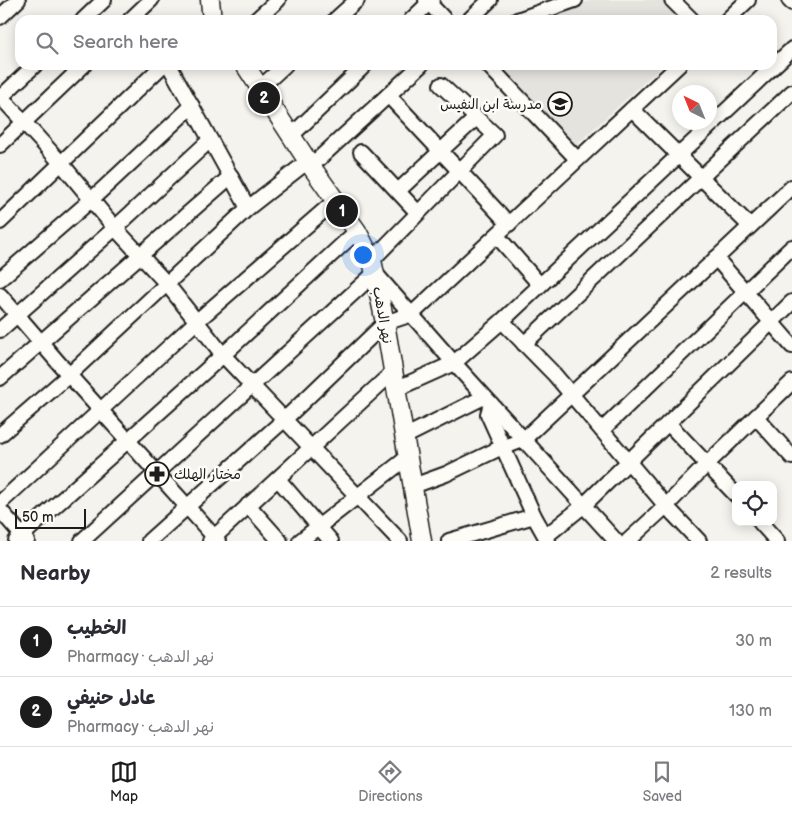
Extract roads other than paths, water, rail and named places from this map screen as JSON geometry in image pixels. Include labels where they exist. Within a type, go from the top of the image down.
[{"type":"main road","points":[[210,0],[211,15]]},
{"type":"main road","name":"نهر الدهب","points":[[248,70],[291,136],[357,231],[373,266],[385,323],[422,541]]},
{"type":"street","points":[[0,17],[18,0]]},
{"type":"street","points":[[88,15],[104,0]]},
{"type":"street","points":[[135,15],[151,0]]},
{"type":"street","points":[[262,15],[278,0]]},
{"type":"street","points":[[340,15],[357,0]]},
{"type":"street","points":[[474,15],[490,0]]},
{"type":"street","points":[[532,15],[575,0]]},
{"type":"street","points":[[672,0],[687,15]]},
{"type":"street","points":[[732,15],[748,0]]},
{"type":"street","points":[[789,0],[792,3]]},
{"type":"street","points":[[416,15],[429,1],[441,15]]},
{"type":"street","points":[[777,63],[792,49]]},
{"type":"street","points":[[30,70],[0,97],[61,163],[114,228],[167,284],[223,355],[400,541]]},
{"type":"street","points":[[0,145],[79,70]]},
{"type":"street","points":[[0,222],[158,70]]},
{"type":"street","points":[[172,70],[248,208]]},
{"type":"street","points":[[260,88],[280,70]]},
{"type":"street","points":[[291,136],[360,70]]},
{"type":"street","points":[[0,435],[69,375],[248,208],[310,164],[416,70]]},
{"type":"street","points":[[493,70],[577,160]]},
{"type":"street","points":[[149,541],[285,419],[385,323],[412,314],[674,70]]},
{"type":"street","points":[[0,295],[215,540],[248,505],[312,448],[394,381],[454,363],[502,321],[770,70]]},
{"type":"street","points":[[82,541],[252,385],[373,266],[418,212],[495,135],[441,85]]},
{"type":"street","points":[[524,344],[792,92]]},
{"type":"street","points":[[388,95],[509,224]]},
{"type":"street","points":[[0,279],[91,200],[192,106]]},
{"type":"street","points":[[632,109],[750,226]]},
{"type":"street","points":[[398,191],[476,118]]},
{"type":"street","points":[[0,330],[210,140]]},
{"type":"street","points":[[361,152],[418,212]]},
{"type":"street","points":[[0,378],[40,341],[231,176]]},
{"type":"street","points":[[413,486],[446,474],[489,452],[523,440],[792,187]]},
{"type":"street","points":[[0,503],[196,322],[336,200]]},
{"type":"street","points":[[0,510],[22,539],[127,440],[223,355],[357,231]]},
{"type":"street","points":[[496,236],[540,285]]},
{"type":"street","points":[[602,430],[792,246]]},
{"type":"street","points":[[716,258],[792,346]]},
{"type":"street","points":[[373,266],[454,363],[616,541]]},
{"type":"street","points":[[487,400],[488,414],[534,516],[547,538],[583,506],[792,302]]},
{"type":"street","points":[[502,321],[571,394],[666,506],[699,541]]},
{"type":"street","points":[[628,541],[792,382]]},
{"type":"street","points":[[404,437],[487,400]]},
{"type":"street","points":[[756,418],[792,457]]},
{"type":"street","points":[[668,423],[732,491]]},
{"type":"street","points":[[300,541],[356,496],[408,458]]},
{"type":"street","points":[[278,479],[331,541]]},
{"type":"street","points":[[248,505],[280,541]]},
{"type":"street","points":[[449,541],[534,516]]},
{"type":"street","points":[[764,526],[777,541]]},
{"type":"place","name":"عادل حنيفي","points":[[264,98]]},
{"type":"place","name":"مدرسة ابن النفيس","points":[[560,104]]},
{"type":"place","name":"الخطيب","points":[[342,211]]},
{"type":"place","name":"مختار الهلك","points":[[157,474]]}]
